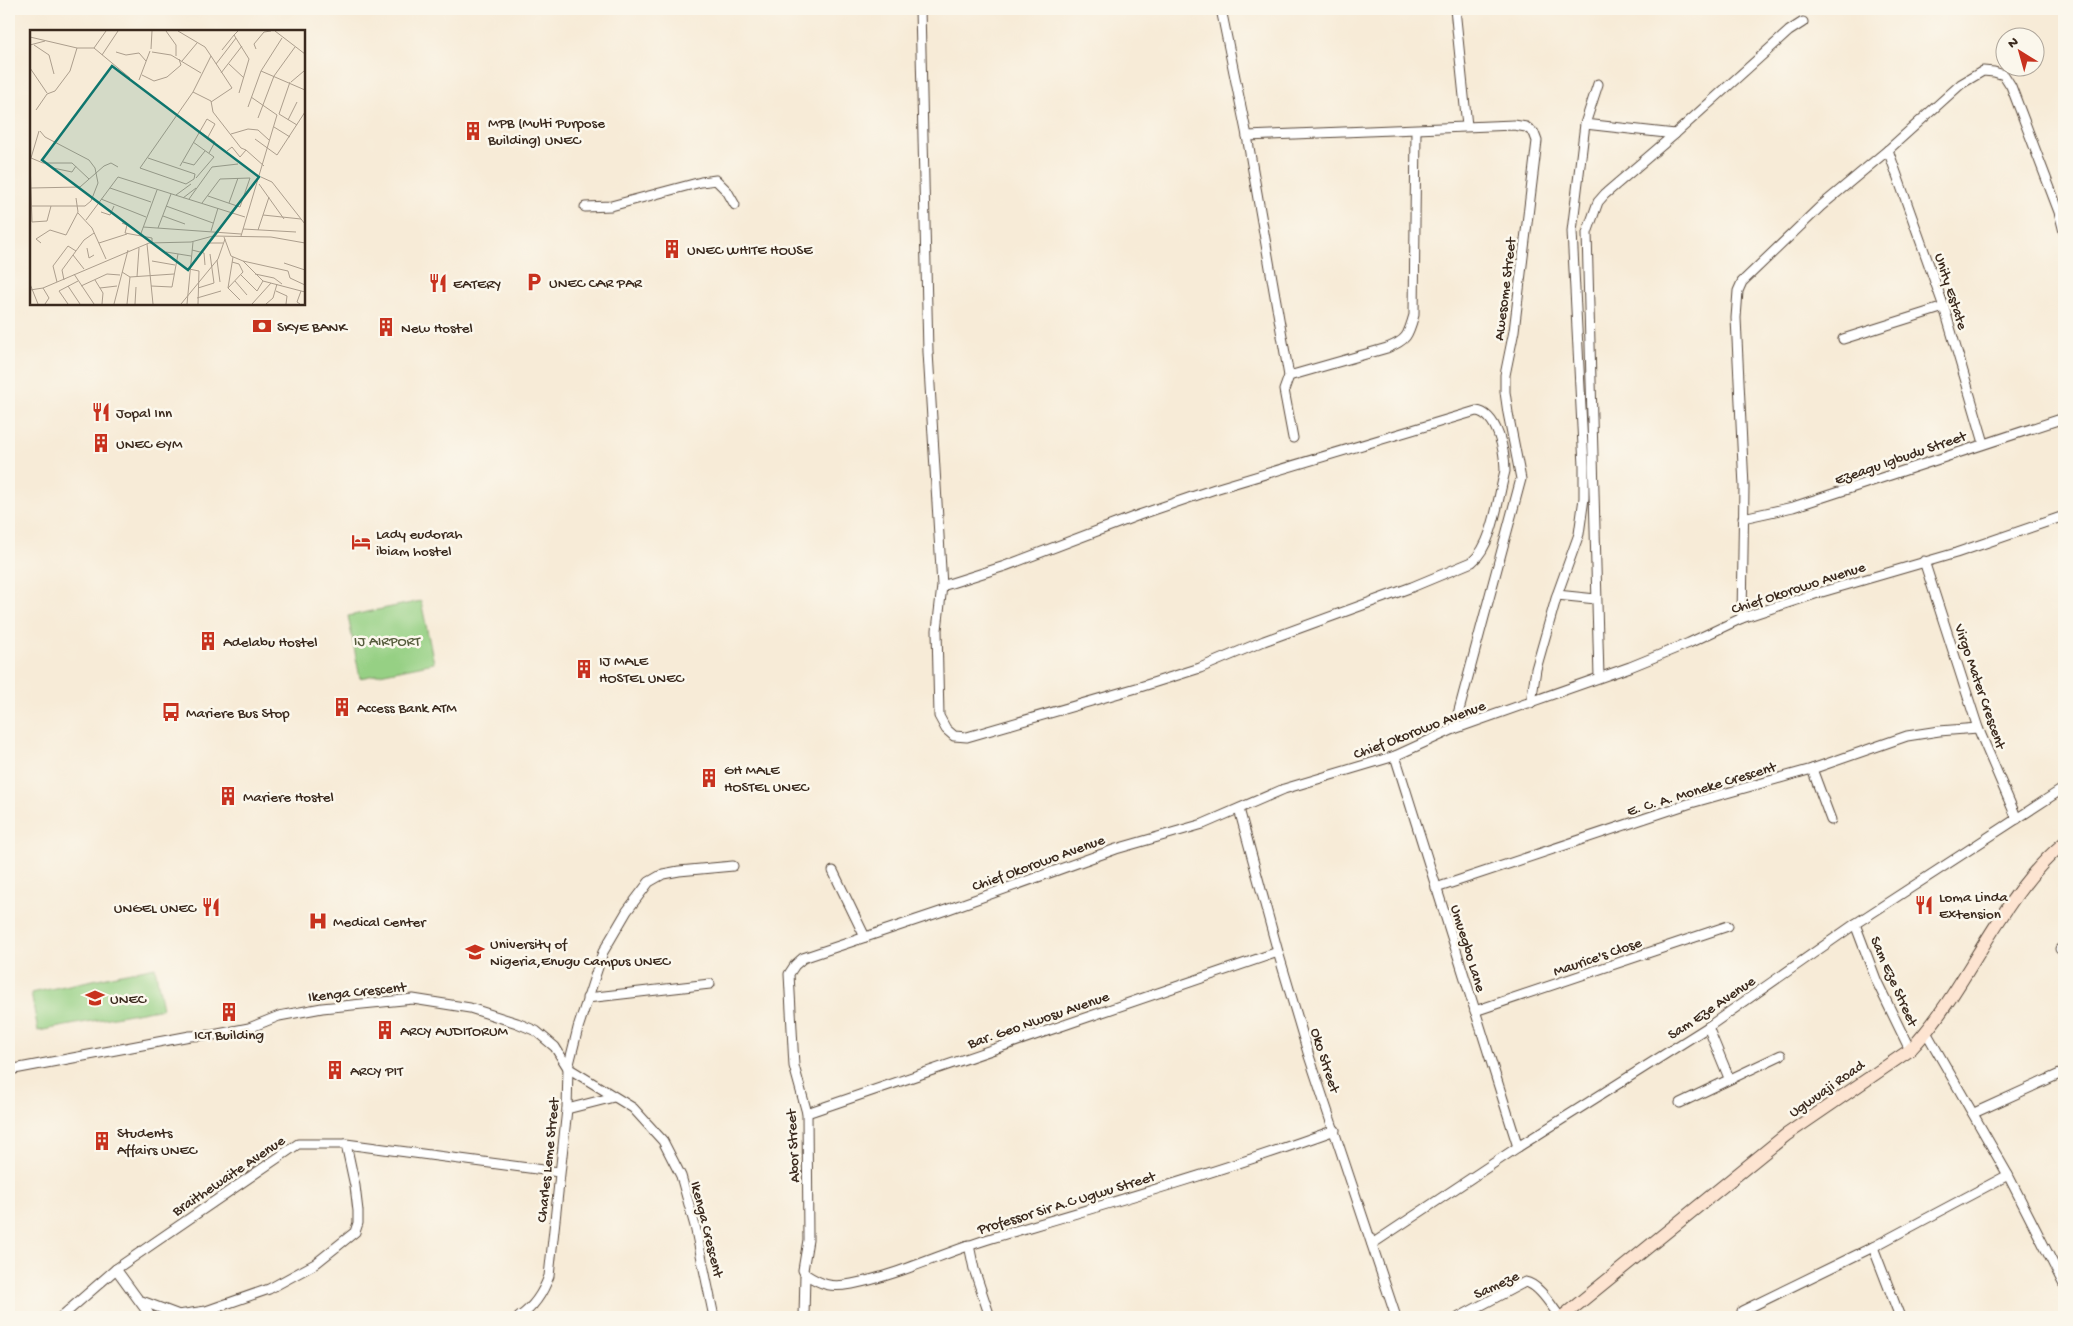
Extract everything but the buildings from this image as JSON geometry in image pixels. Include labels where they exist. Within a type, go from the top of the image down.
[{"type":"main road","name":"Ugwuaji Road","points":[[1561,1317],[1786,1135],[1910,1050],[1926,1032],[1986,940],[2040,865],[2064,843]]},
{"type":"street","points":[[920,9],[928,352],[942,586],[937,630],[939,716],[946,729],[954,736],[967,737],[1140,688],[1200,668],[1264,641],[1412,587],[1472,562],[1479,556],[1486,545],[1505,471],[1505,460],[1493,424],[1485,414],[1476,411],[1215,489],[1138,515],[1005,566],[942,586]]},
{"type":"street","points":[[1221,9],[1247,136],[1289,376],[1284,390],[1293,438]]},
{"type":"street","points":[[1455,9],[1466,126]]},
{"type":"street","points":[[1599,677],[1586,233],[1598,202],[1605,194],[1675,134],[1789,31],[1803,22]]},
{"type":"street","points":[[1742,618],[1742,400],[1736,318],[1738,291],[1742,282],[1821,206],[1888,150],[1961,84],[1983,71],[1994,72],[2004,76],[2011,86],[2062,210],[2064,232]]},
{"type":"street","points":[[1531,702],[1536,668],[1557,595],[1579,534],[1584,498],[1572,231],[1585,124],[1598,84]]},
{"type":"street","points":[[1585,124],[1675,134]]},
{"type":"street","name":"Awesome Street","points":[[1247,136],[1514,125],[1526,128],[1534,133],[1536,141],[1514,332],[1505,376],[1508,412],[1521,480],[1454,730]]},
{"type":"street","points":[[1289,376],[1387,348],[1401,342],[1409,334],[1414,316],[1416,130]]},
{"type":"street","name":"Unity Estate","points":[[1888,150],[1944,307],[1984,443]]},
{"type":"street","points":[[585,207],[611,206],[701,182],[716,180],[727,191],[735,205]]},
{"type":"street","points":[[1843,340],[1944,307]]},
{"type":"street","name":"Ezeagu Igbudu Street","points":[[1743,518],[1793,507],[2064,418]]},
{"type":"street","name":"Chief Okorowo Avenue","points":[[789,974],[803,958],[1116,848],[1203,824],[1284,789],[1395,756],[1454,730],[1630,667],[1742,618],[1924,561],[1956,553],[2064,516]]},
{"type":"street","name":"Virgo Mater Crescent","points":[[1924,561],[1978,728],[2017,819]]},
{"type":"street","points":[[1557,595],[1596,599]]},
{"type":"street","name":"E. C. A. Moneke Crescent","points":[[1436,888],[1691,803],[1812,769],[1907,736],[1978,728]]},
{"type":"street","name":"Umuegbo Lane","points":[[1395,756],[1518,1147]]},
{"type":"street","points":[[1812,769],[1831,820]]},
{"type":"street","name":"Sam Eze Avenue","points":[[1372,1244],[1518,1147],[1708,1027],[1855,924],[2064,788]]},
{"type":"street","name":"Oko Street","points":[[1239,809],[1278,952],[1396,1317]]},
{"type":"street","name":"Charles Leme Street","points":[[519,1317],[533,1306],[544,1290],[549,1276],[567,1109],[568,1068],[587,998],[603,952],[627,911],[648,882],[662,874],[733,866]]},
{"type":"street","points":[[834,871],[865,937]]},
{"type":"street","name":"Sam Eze Street","points":[[1855,924],[1877,982],[1910,1050]]},
{"type":"street","name":"Maurice's Close","points":[[1475,1011],[1728,926]]},
{"type":"street","name":"Bar. Geo Nwosu Avenue","points":[[807,1113],[1278,952]]},
{"type":"street","name":"Abor Street","points":[[789,974],[794,1066],[807,1113],[808,1240],[803,1270],[805,1274],[804,1317]]},
{"type":"street","points":[[587,998],[710,984]]},
{"type":"street","name":"Ikenga Crescent","points":[[9,1070],[190,1036],[249,1028],[279,1016],[362,1002],[424,999],[470,1008],[517,1023],[536,1031],[555,1047],[568,1068],[633,1108],[646,1120],[663,1141],[678,1170],[694,1223],[714,1317]]},
{"type":"street","points":[[1708,1027],[1729,1078]]},
{"type":"street","points":[[1926,1032],[2008,1175],[2064,1285]]},
{"type":"street","points":[[1680,1103],[1729,1078],[1781,1055]]},
{"type":"street","points":[[1974,1114],[2064,1072]]},
{"type":"street","points":[[567,1109],[614,1097]]},
{"type":"street","name":"Professor Sir A.C Ugwu Street","points":[[805,1274],[822,1285],[850,1284],[887,1275],[969,1245],[1257,1158],[1334,1130]]},
{"type":"street","name":"Braithewaite Avenue","points":[[61,1317],[116,1269],[298,1144],[346,1144],[559,1172]]},
{"type":"street","points":[[164,1317],[206,1311],[269,1289],[316,1264],[354,1232],[358,1223],[358,1211],[346,1144]]},
{"type":"street","points":[[1742,1311],[1873,1247],[2008,1175]]},
{"type":"street","points":[[969,1245],[974,1269],[990,1317]]},
{"type":"street","points":[[1873,1247],[1900,1317]]},
{"type":"street","points":[[116,1269],[151,1317]]},
{"type":"street","name":"Sameze","points":[[1459,1317],[1526,1282],[1531,1283],[1561,1317]]},
{"type":"street","points":[[139,1300],[179,1315]]},
{"type":"green space","name":"IJ AIRPORT","points":[[421,601],[434,663],[360,678],[348,616]]},
{"type":"green space","points":[[155,967],[163,1008],[38,1031],[31,993]]},
{"type":"place","name":"MPB (Multi Purpose Building) UNEC","points":[[473,131]]},
{"type":"place","name":"UNEC WHITE HOUSE","points":[[672,249]]},
{"type":"place","name":"UNEC CAR PAR","points":[[534,282]]},
{"type":"place","name":"EATERY","points":[[438,283]]},
{"type":"place","name":"SKYE BANK","points":[[262,326]]},
{"type":"place","name":"New Hostel","points":[[386,327]]},
{"type":"place","name":"Jopal Inn","points":[[101,412]]},
{"type":"place","name":"UNEC GYM","points":[[101,443]]},
{"type":"place","name":"Lady eudorah ibiam hostel","points":[[361,542]]},
{"type":"place","name":"Adelabu Hostel","points":[[208,641]]},
{"type":"place","name":"IJ MALE HOSTEL UNEC","points":[[584,669]]},
{"type":"place","name":"Access Bank ATM","points":[[342,707]]},
{"type":"place","name":"Mariere Bus Stop","points":[[171,712]]},
{"type":"place","name":"GH MALE HOSTEL UNEC","points":[[709,778]]},
{"type":"place","name":"Mariere Hostel","points":[[228,796]]},
{"type":"place","name":"Loma Linda Extension","points":[[1924,905]]},
{"type":"place","name":"UNGEL UNEC","points":[[211,907]]},
{"type":"place","name":"Medical Center","points":[[318,921]]},
{"type":"place","name":"University of Nigeria,Enugu Campus UNEC","points":[[475,952]]},
{"type":"place","name":"UNEC","points":[[95,998]]},
{"type":"place","name":"ICT Building","points":[[229,1012]]},
{"type":"place","name":"ARCY AUDITORUM","points":[[385,1030]]},
{"type":"place","name":"ARCY PIT","points":[[335,1070]]},
{"type":"place","name":"Students Affairs UNEC","points":[[102,1141]]}]
